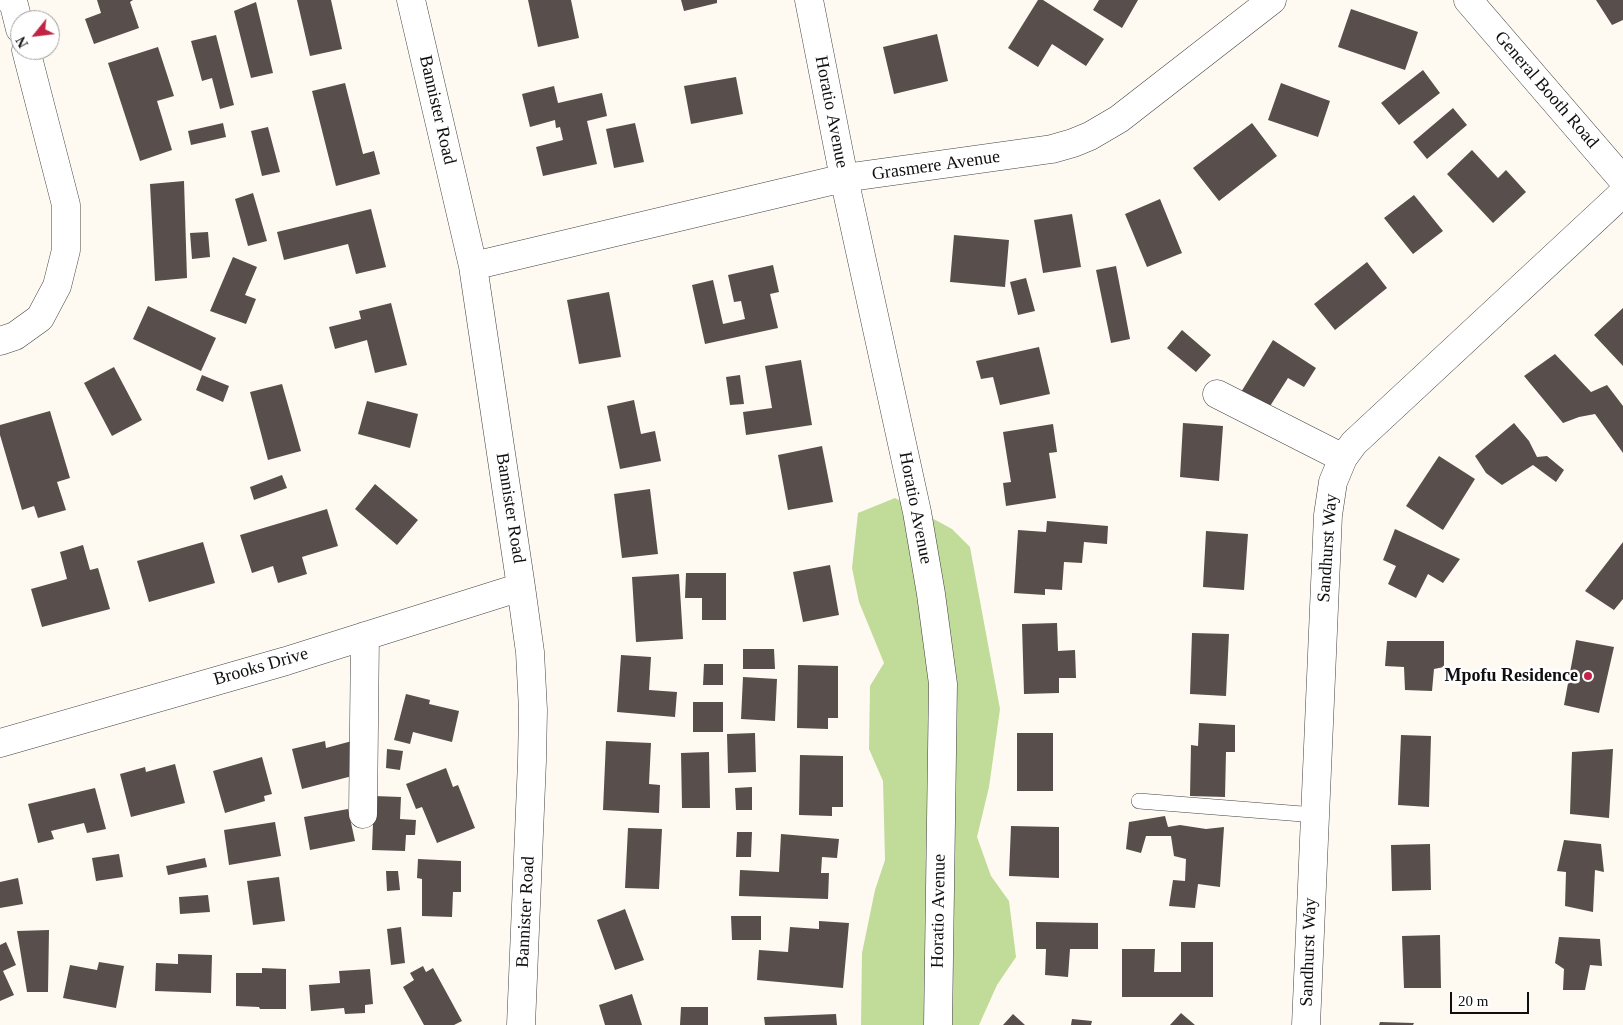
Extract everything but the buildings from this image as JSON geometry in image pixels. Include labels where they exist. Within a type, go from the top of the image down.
[{"type":"street","name":"Bannister Road","points":[[412,0],[473,266],[522,587],[530,652],[533,710],[521,1025]]},
{"type":"street","name":"Horatio Avenue","points":[[809,0],[844,178],[917,512],[931,594],[943,684],[938,1025]]},
{"type":"street","name":"Grasmere Avenue","points":[[473,266],[844,178],[1052,149],[1081,140],[1119,119],[1272,0]]},
{"type":"street","name":"General Booth Road","points":[[1468,0],[1623,180]]},
{"type":"street","points":[[0,341],[15,336],[40,318],[57,286],[66,250],[66,205],[29,60]]},
{"type":"street","name":"Sandhurst Way","points":[[1306,1025],[1328,515],[1333,482],[1342,458],[1354,443],[1623,193]]},
{"type":"street","points":[[1217,394],[1342,458]]},
{"type":"street","name":"Brooks Drive","points":[[0,744],[286,660],[522,587]]},
{"type":"street","points":[[363,814],[365,636]]},
{"type":"lane","points":[[1138,801],[1315,815]]},
{"type":"green space","points":[[895,498],[952,529],[970,547],[1000,709],[989,787],[977,837],[991,876],[1009,901],[1016,957],[997,985],[979,1025],[861,1025],[862,953],[875,890],[885,860],[883,781],[869,749],[870,686],[884,663],[859,602],[852,568],[858,513]]},
{"type":"place","name":"Mpofu Residence","points":[[1588,676]]}]
